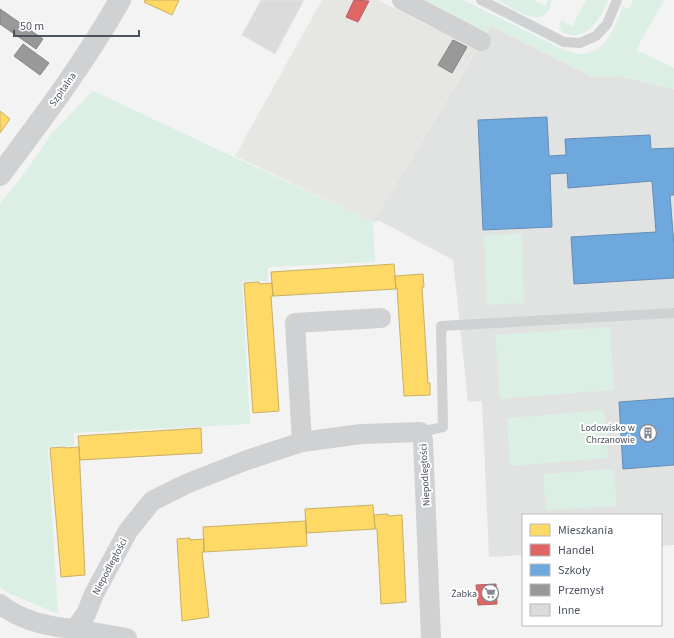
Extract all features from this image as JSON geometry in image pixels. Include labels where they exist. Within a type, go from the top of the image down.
[{"type":"street","name":"Szpitalna","points":[[0,176],[106,25],[120,0]]},
{"type":"street","points":[[402,0],[481,42]]},
{"type":"street","points":[[302,442],[295,323],[381,318]]},
{"type":"street","name":"Niepodległości","points":[[75,633],[128,531],[152,501],[186,484],[247,460],[302,442],[361,434],[420,432],[422,440],[431,638]]},
{"type":"street","points":[[0,604],[28,618],[75,633],[127,638]]},
{"type":"lane","points":[[481,0],[564,42],[580,43],[596,36],[607,24],[617,0]]},
{"type":"lane","points":[[420,432],[443,427],[442,326],[674,313]]},
{"type":"shaded area","points":[[322,0],[378,0],[476,50],[373,222],[235,156]]},
{"type":"shaded area","points":[[491,26],[593,77],[619,76],[674,89],[674,545],[662,546],[662,514],[522,514],[522,555],[489,557],[482,401],[468,402],[453,260],[380,221],[373,222]]},
{"type":"green space","points":[[424,0],[463,0],[564,50],[580,54],[589,53],[603,44],[613,30],[623,6],[628,9],[633,0],[664,0],[636,50],[674,68],[674,89],[619,76],[593,77],[491,26],[487,32]]},
{"type":"green space","points":[[498,0],[534,0],[545,6],[548,0],[552,0],[548,10],[543,16],[537,17],[521,13]]},
{"type":"green space","points":[[586,0],[608,0],[597,21],[586,32],[572,35],[563,33],[559,28],[560,22],[563,21],[572,26]]},
{"type":"green space","points":[[93,91],[373,222],[375,262],[268,267],[268,281],[242,281],[250,424],[74,433],[74,446],[48,447],[58,614],[6,592],[0,587],[0,204],[26,171],[52,133]]},
{"type":"green space","points":[[522,234],[524,303],[487,305],[484,235]]},
{"type":"green space","points":[[610,327],[614,390],[500,399],[495,335]]},
{"type":"green space","points":[[604,410],[608,458],[510,466],[507,418]]},
{"type":"green space","points":[[614,469],[617,506],[546,510],[543,474]]},
{"type":"building: Mieszkania","points":[[145,0],[179,0],[172,15],[144,2]]},
{"type":"building: Mieszkania","points":[[0,111],[10,119],[0,133]]},
{"type":"building: Mieszkania","points":[[394,264],[396,289],[273,296],[271,272]]},
{"type":"building: Mieszkania","points":[[423,274],[424,287],[422,287],[430,395],[404,396],[395,276]]},
{"type":"building: Mieszkania","points":[[259,282],[259,284],[272,283],[273,296],[271,296],[279,411],[253,413],[244,283]]},
{"type":"building: Mieszkania","points":[[201,428],[202,453],[80,460],[78,436]]},
{"type":"building: Mieszkania","points":[[79,447],[85,575],[61,577],[50,448]]},
{"type":"building: Mieszkania","points":[[373,505],[375,529],[306,533],[305,509]]},
{"type":"building: Mieszkania","points":[[388,514],[388,516],[402,515],[406,602],[381,604],[377,529],[375,529],[374,515]]},
{"type":"building: Mieszkania","points":[[306,521],[307,546],[204,552],[203,527]]},
{"type":"building: Mieszkania","points":[[190,538],[190,540],[204,539],[204,552],[202,552],[209,617],[182,621],[177,539]]},
{"type":"building: Handel","points":[[354,0],[369,1],[358,22],[346,17]]},
{"type":"building: Handel","points":[[496,584],[497,604],[478,605],[476,585]]},
{"type":"building: Szkoły","points":[[547,117],[549,156],[566,155],[565,139],[650,135],[651,149],[674,148],[674,195],[670,195],[674,246],[674,278],[574,284],[571,237],[656,232],[652,181],[568,188],[567,173],[550,174],[552,227],[483,230],[478,120]]},
{"type":"building: Szkoły","name":"Lodowisko w Chrzanowie","points":[[674,398],[674,465],[623,469],[619,402]]},
{"type":"building: Przemysł","points":[[0,9],[43,39],[36,49],[0,24]]},
{"type":"building: Przemysł","points":[[453,40],[467,47],[452,73],[438,65]]},
{"type":"building: Przemysł","points":[[23,44],[49,63],[40,75],[14,56]]},
{"type":"building: Inne","points":[[261,0],[304,0],[275,54],[242,35]]},
{"type":"place","name":"Lodowisko w Chrzanowie","points":[[648,433]]},
{"type":"place","name":"Żabka","points":[[490,593]]}]
